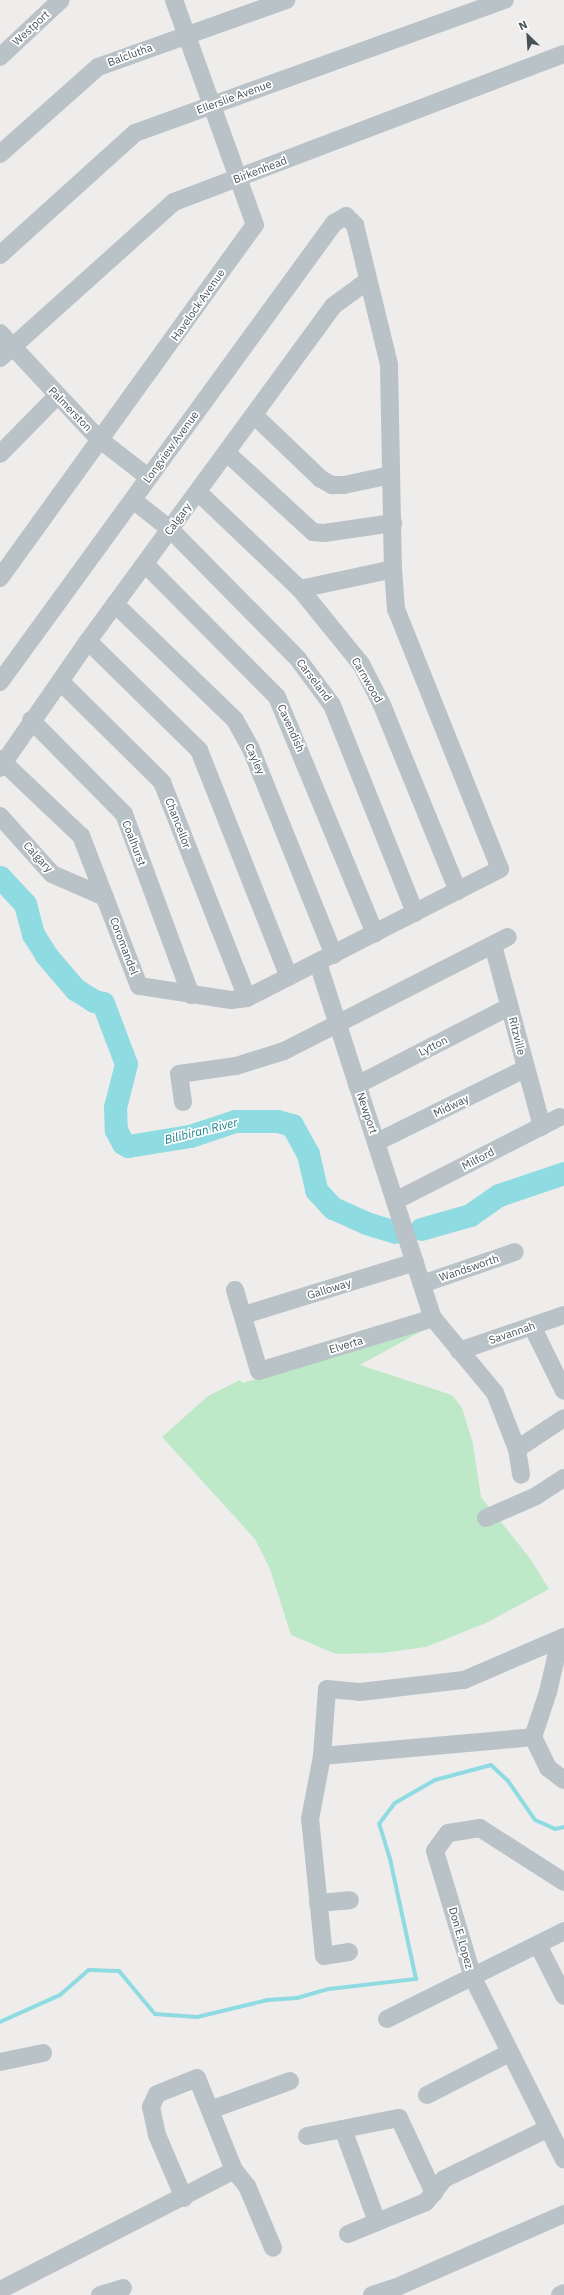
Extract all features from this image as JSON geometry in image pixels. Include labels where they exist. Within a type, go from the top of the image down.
[{"type":"street","name":"Westport","points":[[0,57],[62,0]]},
{"type":"street","name":"Havelock Avenue","points":[[0,578],[255,225],[174,0]]},
{"type":"street","name":"Balclutha","points":[[0,154],[98,67],[187,34],[286,0]]},
{"type":"street","name":"Ellerslie Avenue","points":[[0,255],[135,133],[505,0]]},
{"type":"street","name":"Birkenhead","points":[[6,352],[174,202],[564,54]]},
{"type":"street","name":"Longview Avenue","points":[[0,682],[334,223],[346,216],[355,225],[367,281]]},
{"type":"street","name":"Calgary","points":[[1,762],[144,564],[255,416],[333,306],[367,281]]},
{"type":"street","points":[[300,589],[393,569],[389,365],[367,281]]},
{"type":"street","name":"Palmerston","points":[[0,333],[6,352],[57,396],[99,439],[148,477]]},
{"type":"street","points":[[0,454],[57,396]]},
{"type":"street","points":[[255,416],[321,479],[332,485],[344,485],[391,475]]},
{"type":"street","points":[[227,453],[313,532],[324,533],[393,522]]},
{"type":"street","name":"Carnwood","points":[[198,492],[300,589],[361,664],[382,705],[458,891]]},
{"type":"street","name":"Carseland","points":[[133,500],[171,530],[298,659],[332,704],[415,913]]},
{"type":"street","name":"Cavendish","points":[[144,564],[277,697],[375,934]]},
{"type":"street","name":"Coromandel","points":[[1,762],[81,836],[139,986],[232,1000],[247,998],[334,955],[500,869],[396,609],[393,569]]},
{"type":"street","name":"Cayley","points":[[115,604],[235,720],[251,749],[334,955]]},
{"type":"street","points":[[88,641],[199,750],[289,977]]},
{"type":"street","name":"Chancellor","points":[[60,681],[162,782],[247,998]]},
{"type":"street","name":"Coalhurst","points":[[31,720],[124,814],[191,995]]},
{"type":"street","name":"Calgary","points":[[0,816],[52,874],[105,897]]},
{"type":"street","name":"Ritzville","points":[[338,1024],[500,941],[509,1007],[542,1127]]},
{"type":"street","name":"Newport","points":[[318,963],[433,1318]]},
{"type":"street","name":"Lytton","points":[[357,1085],[509,1007]]},
{"type":"street","points":[[182,1102],[179,1074],[236,1066],[284,1051],[338,1024]]},
{"type":"street","name":"Midway","points":[[377,1142],[525,1069]]},
{"type":"street","name":"Milford","points":[[395,1201],[560,1117]]},
{"type":"street","name":"Wandsworth","points":[[422,1284],[516,1252]]},
{"type":"street","name":"Galloway","points":[[244,1315],[415,1262]]},
{"type":"street","points":[[235,1290],[244,1315]]},
{"type":"street","name":"Elverta","points":[[244,1315],[259,1371],[433,1318]]},
{"type":"street","name":"Savannah","points":[[460,1351],[564,1315]]},
{"type":"street","points":[[433,1318],[495,1393],[517,1449],[521,1475]]},
{"type":"street","points":[[532,1326],[564,1391]]},
{"type":"street","points":[[517,1449],[564,1418]]},
{"type":"street","points":[[486,1518],[536,1496],[564,1478]]},
{"type":"street","points":[[562,1639],[548,1692],[533,1737],[548,1768],[564,1780]]},
{"type":"street","points":[[349,1952],[324,1956],[310,1819],[322,1756],[327,1689],[360,1692],[464,1680],[562,1639]]},
{"type":"street","points":[[322,1756],[533,1737]]},
{"type":"street","name":"Don E. Lopez","points":[[564,1882],[480,1828],[448,1833],[435,1851],[472,1978],[564,2160]]},
{"type":"street","points":[[318,1903],[350,1900]]},
{"type":"street","points":[[388,2019],[564,1931]]},
{"type":"street","points":[[538,1945],[564,1996]]},
{"type":"street","points":[[0,2062],[43,2053]]},
{"type":"street","points":[[426,2095],[509,2053]]},
{"type":"street","points":[[184,2198],[157,2134],[151,2107],[153,2099],[157,2094],[197,2078],[234,2170],[246,2186],[273,2248]]},
{"type":"street","points":[[210,2110],[290,2081]]},
{"type":"street","points":[[307,2136],[399,2118],[434,2193]]},
{"type":"street","points":[[343,2129],[377,2222]]},
{"type":"street","points":[[348,2234],[426,2202],[444,2179],[547,2129]]},
{"type":"street","points":[[0,2290],[184,2198],[234,2170]]},
{"type":"street","points":[[372,2295],[398,2291],[564,2214]]},
{"type":"street","points":[[100,2295],[123,2288]]},
{"type":"street","points":[[560,2295],[564,2293]]},
{"type":"green space","points":[[429,1327],[360,1365],[452,1395],[462,1408],[473,1444],[481,1497],[529,1557],[549,1589],[486,1623],[426,1647],[382,1653],[336,1654],[291,1635],[270,1569],[255,1539],[162,1437],[208,1396],[240,1380],[243,1383]]},
{"type":"waterway","name":"Bilibiran River","points":[[0,877],[25,904],[33,934],[46,955],[75,989],[94,1001],[103,1003],[126,1064],[115,1107],[116,1130],[123,1143],[128,1146],[190,1136],[235,1121],[277,1121],[292,1125],[308,1154],[316,1190],[333,1208],[366,1223],[395,1232]]},
{"type":"waterway","name":"Bilibiran River","points":[[421,1229],[470,1215],[499,1195],[564,1173]]},
{"type":"waterway","points":[[0,2022],[60,1995],[89,1970],[119,1971],[155,2014],[197,2017],[268,2000],[297,1998],[329,1989],[416,1979],[390,1859],[379,1824],[395,1803],[435,1780],[491,1765],[508,1781],[535,1820],[555,1829],[564,1827]]}]
